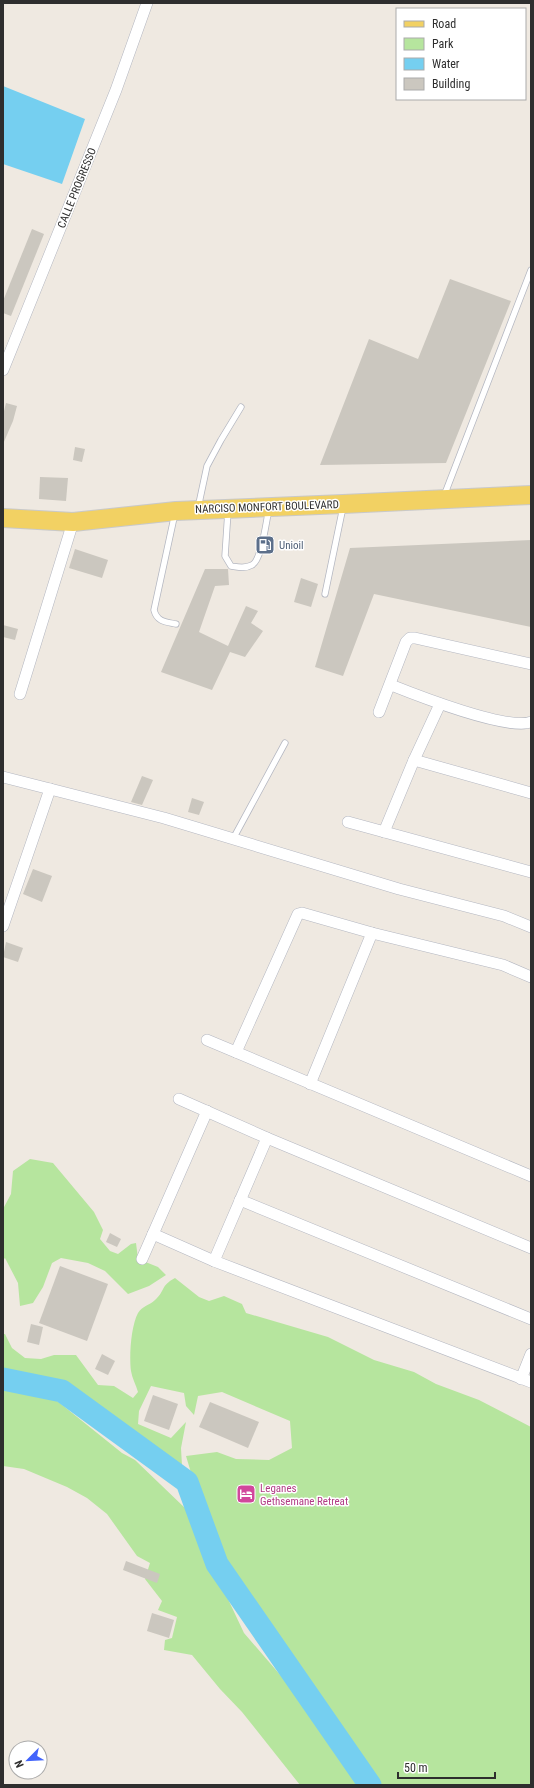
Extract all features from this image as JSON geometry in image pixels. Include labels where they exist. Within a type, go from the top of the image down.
[{"type":"main road","name":"NARCISO MONFORT BOULEVARD","points":[[3,518],[73,522],[176,511],[531,495]]},
{"type":"street","name":"CALLE PROGRESSO","points":[[3,370],[116,90],[147,3]]},
{"type":"street","points":[[20,694],[73,522]]},
{"type":"street","points":[[379,712],[406,642],[410,638],[531,664]]},
{"type":"street","points":[[390,686],[440,704],[494,719],[525,725],[531,722]]},
{"type":"street","points":[[384,832],[414,760],[440,704]]},
{"type":"street","points":[[414,760],[531,793]]},
{"type":"street","points":[[3,777],[164,818],[232,840],[399,889],[504,916],[531,927]]},
{"type":"street","points":[[3,926],[50,789]]},
{"type":"street","points":[[348,822],[531,872]]},
{"type":"street","points":[[236,1052],[298,914],[302,913],[503,965],[531,978]]},
{"type":"street","points":[[310,1084],[372,932]]},
{"type":"street","points":[[207,1040],[531,1176]]},
{"type":"street","points":[[179,1099],[267,1138],[531,1248]]},
{"type":"street","points":[[142,1259],[207,1111]]},
{"type":"street","points":[[214,1261],[267,1138]]},
{"type":"street","points":[[240,1200],[531,1319]]},
{"type":"street","points":[[152,1234],[214,1261],[526,1381],[531,1354]]},
{"type":"lane","points":[[443,499],[531,270]]},
{"type":"lane","points":[[197,510],[206,466],[241,407]]},
{"type":"lane","points":[[325,594],[343,504]]},
{"type":"lane","points":[[228,509],[225,556],[231,566],[243,568],[253,565],[259,557],[269,507]]},
{"type":"lane","points":[[176,511],[154,610],[155,616],[159,620],[176,624]]},
{"type":"lane","points":[[232,840],[285,743]]},
{"type":"green space","points":[[30,1159],[53,1163],[94,1212],[103,1230],[100,1239],[110,1251],[118,1254],[131,1244],[136,1243],[138,1259],[158,1267],[166,1275],[149,1286],[128,1294],[105,1271],[88,1263],[61,1258],[52,1263],[43,1287],[33,1303],[20,1306],[18,1283],[5,1258],[3,1260],[3,1209],[11,1194],[13,1171]]},
{"type":"green space","points":[[175,1278],[199,1297],[209,1301],[224,1296],[242,1304],[246,1313],[328,1337],[374,1360],[414,1372],[436,1384],[479,1400],[531,1427],[531,1785],[377,1785],[317,1695],[223,1561],[186,1456],[217,1452],[236,1459],[269,1460],[292,1448],[290,1421],[222,1392],[198,1396],[194,1415],[186,1406],[184,1393],[151,1386],[139,1411],[138,1424],[171,1438],[186,1422],[181,1448],[182,1466],[65,1383],[3,1372],[3,1334],[5,1334],[12,1348],[25,1358],[41,1359],[54,1355],[76,1355],[98,1385],[114,1386],[133,1398],[138,1392],[130,1365],[130,1349],[134,1325],[138,1313],[155,1300],[167,1283]]},
{"type":"green space","points":[[3,1387],[20,1389],[56,1400],[122,1453],[135,1460],[185,1508],[244,1633],[331,1734],[366,1785],[300,1785],[242,1712],[220,1689],[192,1655],[164,1650],[165,1640],[172,1638],[177,1617],[158,1610],[162,1601],[145,1579],[150,1563],[137,1556],[107,1514],[87,1498],[67,1487],[24,1469],[3,1466]]},
{"type":"water","points":[[3,86],[85,119],[62,184],[3,164]]},
{"type":"building","points":[[32,229],[44,234],[11,316],[3,313],[3,301]]},
{"type":"building","points":[[450,279],[511,301],[446,463],[320,465],[369,339],[418,359]]},
{"type":"building","points":[[6,403],[17,406],[13,421],[3,444],[3,415]]},
{"type":"building","points":[[75,447],[85,449],[82,462],[73,460]]},
{"type":"building","points":[[40,477],[68,478],[66,501],[39,499]]},
{"type":"building","points":[[531,540],[531,627],[374,594],[343,676],[315,667],[350,548]]},
{"type":"building","points":[[75,549],[108,560],[102,578],[69,568]]},
{"type":"building","points":[[205,569],[228,569],[229,585],[215,586],[199,632],[228,646],[246,606],[258,611],[251,623],[263,631],[245,657],[230,652],[212,690],[161,672]]},
{"type":"building","points":[[301,578],[318,584],[311,607],[294,602]]},
{"type":"building","points":[[3,625],[18,629],[15,640],[3,637]]},
{"type":"building","points":[[142,776],[153,780],[142,805],[131,802]]},
{"type":"building","points":[[192,798],[204,802],[199,815],[188,812]]},
{"type":"building","points":[[33,869],[52,876],[42,902],[23,894]]},
{"type":"building","points":[[6,942],[23,948],[18,962],[3,957]]},
{"type":"building","points":[[110,1233],[121,1239],[117,1247],[106,1242]]},
{"type":"building","points":[[60,1266],[108,1284],[87,1341],[39,1323]]},
{"type":"building","points":[[31,1324],[43,1327],[39,1345],[27,1342]]},
{"type":"building","points":[[102,1354],[115,1361],[108,1375],[95,1369]]},
{"type":"building","points":[[153,1395],[178,1404],[169,1430],[144,1421]]},
{"type":"building","points":[[210,1402],[259,1422],[248,1448],[199,1427]]},
{"type":"building","points":[[126,1561],[160,1574],[157,1583],[123,1570]]},
{"type":"building","points":[[152,1613],[174,1620],[169,1638],[147,1631]]},
{"type":"waterway","points":[[3,1379],[62,1391],[187,1482],[217,1564],[370,1785]]},
{"type":"place","name":"Unioil","points":[[265,545]]},
{"type":"place","name":"Leganes Gethsemane Retreat","points":[[246,1494]]}]
